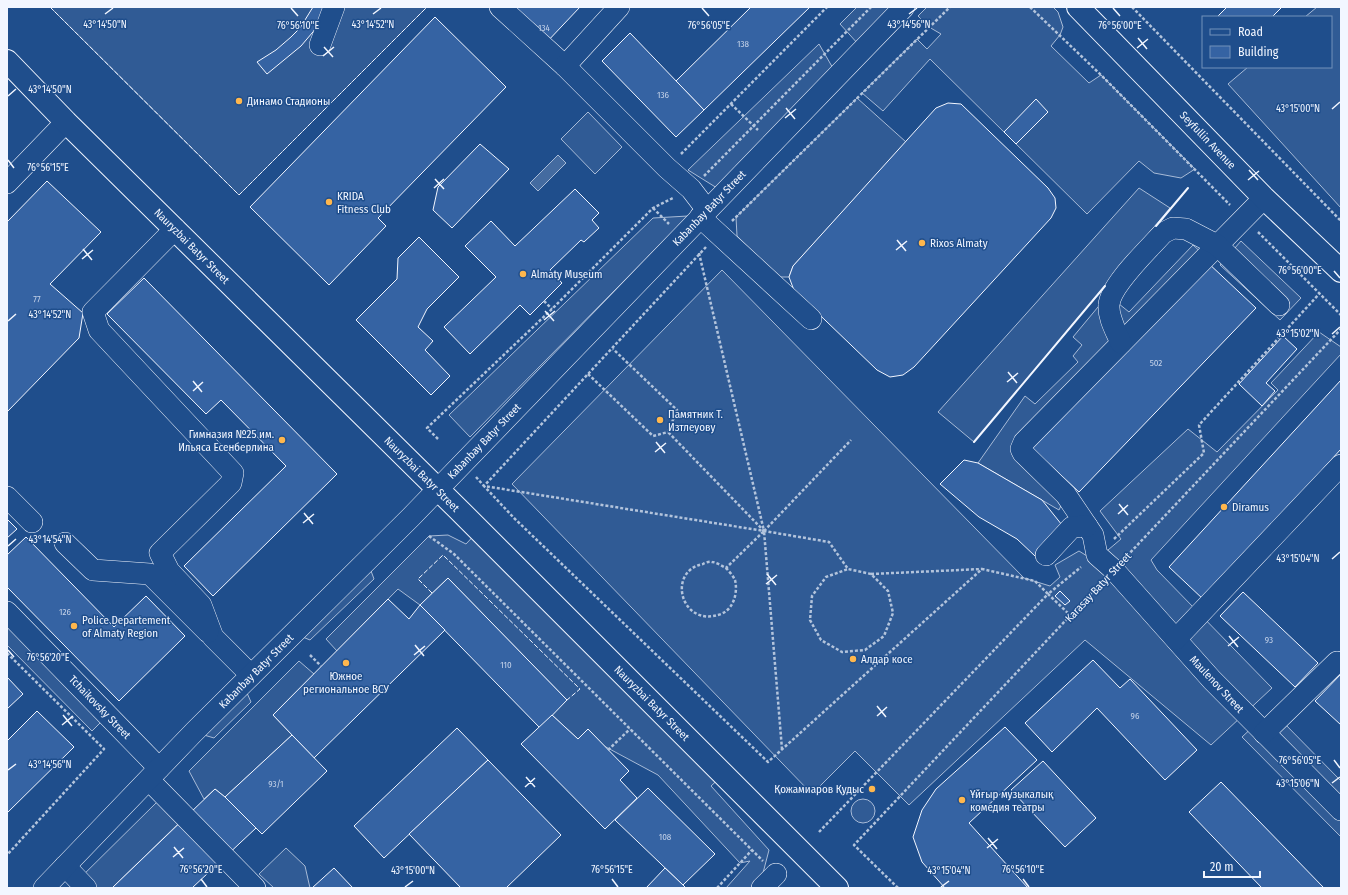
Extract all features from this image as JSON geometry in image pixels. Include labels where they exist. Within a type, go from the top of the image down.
[{"type":"main road","name":"Seyfullin Avenue","points":[[1078,7],[1264,198],[1341,271]]},
{"type":"main road","name":"Nauryzbai Batyr Street","points":[[7,61],[66,122],[837,888]]},
{"type":"street","points":[[320,45],[334,7]]},
{"type":"street","points":[[500,7],[565,66],[691,190],[704,214],[719,234],[811,319]]},
{"type":"street","points":[[565,66],[619,7]]},
{"type":"street","name":"Kabanbay Batyr Street","points":[[44,888],[251,675],[411,517],[904,7]]},
{"type":"street","points":[[7,182],[66,122]]},
{"type":"street","points":[[1087,526],[1066,495],[1023,452],[1021,449],[1022,445],[1264,198]]},
{"type":"street","points":[[1121,343],[1112,322],[1109,306],[1110,299],[1117,285],[1163,233],[1173,228],[1186,229],[1217,245],[1278,305]]},
{"type":"street","points":[[175,229],[93,312],[99,330],[233,473],[231,483],[160,553],[169,571],[202,605],[213,637]]},
{"type":"street","points":[[1176,639],[1341,465]]},
{"type":"street","points":[[7,497],[32,522]]},
{"type":"street","points":[[1046,555],[1072,527],[1087,526]]},
{"type":"street","name":"Maulenov Street","points":[[1087,526],[1094,535],[1097,555],[1114,570],[1212,680],[1341,810]]},
{"type":"street","points":[[65,543],[93,570],[150,574],[251,675]]},
{"type":"street","name":"Tchaikovsky Street","points":[[7,612],[255,888]]},
{"type":"street","points":[[1264,733],[1338,662]]},
{"type":"street","points":[[65,866],[86,888]]},
{"type":"path","points":[[668,168],[827,7]]},
{"type":"path","points":[[438,439],[427,428],[552,310],[653,208],[691,190],[871,7]]},
{"type":"path","points":[[484,486],[613,349],[699,254],[950,7]]},
{"type":"path","points":[[1030,7],[1341,315]]},
{"type":"path","points":[[1132,7],[1341,221]]},
{"type":"path","points":[[731,104],[772,143]]},
{"type":"path","points":[[653,208],[671,225]]},
{"type":"path","points":[[699,254],[764,532],[782,750]]},
{"type":"path","points":[[544,301],[552,310]]},
{"type":"path","name":"Karasay Batyr Street","points":[[898,888],[854,845],[1341,329]]},
{"type":"path","points":[[613,349],[677,410],[668,432]]},
{"type":"path","points":[[588,374],[653,436],[668,432]]},
{"type":"path","points":[[668,432],[764,532]]},
{"type":"path","points":[[726,568],[764,532],[851,440]]},
{"type":"path","points":[[474,474],[514,518],[768,762]]},
{"type":"path","points":[[484,486],[829,542],[848,569]]},
{"type":"path","points":[[429,536],[454,554],[752,850],[769,881]]},
{"type":"path","points":[[712,562],[726,568],[734,579],[737,592],[732,604],[724,613],[711,618],[700,616],[689,609],[681,594],[682,582],[687,573],[696,565],[712,562]]},
{"type":"path","points":[[871,574],[888,590],[893,613],[884,636],[865,650],[842,652],[821,640],[810,620],[812,596],[826,577],[848,569],[871,574],[982,569]]},
{"type":"path","points":[[819,832],[1048,594],[1071,616]]},
{"type":"path","points":[[7,653],[104,749],[7,855]]},
{"type":"path","points":[[310,655],[321,666]]},
{"type":"path","points":[[608,750],[630,729]]},
{"type":"path","points":[[717,888],[752,850]]},
{"type":"shaded area","name":"Динамо Стадионы","points":[[50,7],[427,7],[239,195]]},
{"type":"shaded area","points":[[857,7],[896,7],[859,45],[840,24]]},
{"type":"shaded area","points":[[927,7],[1053,7],[1058,12],[1063,27],[1060,35],[1051,46],[1089,83],[1101,75],[1195,169],[1181,178],[1154,173],[1139,161],[1087,214],[930,59],[883,111],[862,93],[917,39],[927,49],[941,34],[929,27],[918,16]]},
{"type":"shaded area","points":[[1317,7],[1341,7],[1341,208],[1228,84],[1247,68],[1332,68],[1332,16],[1306,16]]},
{"type":"shaded area","points":[[819,44],[834,70],[717,188],[688,170]]},
{"type":"shaded area","points":[[857,98],[906,142],[793,266],[789,277],[779,277],[737,236],[736,217]]},
{"type":"shaded area","points":[[588,112],[622,147],[595,174],[561,139]]},
{"type":"shaded area","points":[[558,155],[566,163],[538,191],[530,183]]},
{"type":"shaded area","points":[[1139,188],[1170,208],[974,442],[938,412]]},
{"type":"shaded area","points":[[688,216],[470,437],[449,415],[653,218]]},
{"type":"shaded area","points":[[1241,241],[1301,298],[1280,320],[1220,265]]},
{"type":"shaded area","points":[[1193,245],[1205,256],[1025,439],[1065,497],[1059,510],[978,463],[1025,396],[1035,404],[1078,362],[1073,356],[1082,345],[1073,337],[1108,295],[1129,312]]},
{"type":"shaded area","points":[[722,270],[1024,578],[1050,586],[1060,577],[1055,565],[1079,551],[1095,561],[1121,539],[1100,511],[1188,429],[1217,452],[1278,390],[1271,383],[1319,332],[1341,347],[1341,354],[1151,560],[1157,570],[1272,688],[1211,745],[1085,640],[909,805],[855,751],[812,794],[512,484]]},
{"type":"shaded area","points":[[479,530],[723,775],[711,786],[769,850],[763,873],[778,888],[726,888],[750,861],[740,863],[658,775],[604,746],[588,729],[578,739],[552,715],[566,699],[448,578],[420,605],[398,589],[337,651],[326,639],[429,536],[448,535],[466,544]]},
{"type":"shaded area","points":[[367,560],[374,579],[310,640],[293,633]]},
{"type":"shaded area","points":[[7,619],[105,718],[92,731],[7,645]]},
{"type":"shaded area","points":[[299,661],[314,674],[273,715],[292,735],[225,797],[215,789],[204,799],[189,771]]},
{"type":"shaded area","points":[[243,684],[251,702],[214,738],[194,732]]},
{"type":"shaded area","points":[[1279,718],[1341,781],[1341,837],[1242,737],[1256,724]]},
{"type":"shaded area","points":[[863,799],[871,803],[875,811],[871,819],[863,823],[855,819],[851,811],[855,803]]},
{"type":"shaded area","points":[[157,802],[178,824],[112,888],[70,888]]},
{"type":"shaded area","points":[[286,848],[305,866],[310,888],[274,888],[259,874]]},
{"type":"building","points":[[313,7],[329,7],[318,26],[301,46],[267,74],[257,62],[276,50],[291,37],[300,28]]},
{"type":"building","points":[[514,7],[580,7],[545,44]]},
{"type":"building","points":[[751,7],[810,7],[704,110],[676,81]]},
{"type":"building","points":[[1227,7],[1282,7],[1273,16],[1218,16]]},
{"type":"building","points":[[435,17],[506,87],[378,218],[386,226],[329,285],[250,207]]},
{"type":"building","points":[[630,33],[704,110],[676,137],[602,61]]},
{"type":"building","points":[[1036,99],[1048,112],[1016,144],[1004,132]]},
{"type":"building","name":"Rixos Almaty","points":[[948,103],[961,104],[1048,188],[1055,198],[1056,208],[1051,218],[914,367],[903,375],[890,377],[877,370],[800,296],[795,293],[789,277],[793,266],[936,108]]},
{"type":"building","points":[[480,144],[509,169],[452,228],[433,210],[438,187]]},
{"type":"building","points":[[47,181],[101,232],[50,284],[83,313],[79,338],[7,412],[7,222]]},
{"type":"building","name":"Almaty Museum","points":[[575,189],[599,213],[592,220],[599,228],[584,242],[581,240],[550,270],[562,283],[530,315],[520,305],[470,354],[444,327],[496,277],[465,246],[491,221],[515,246]]},
{"type":"building","points":[[419,237],[459,277],[427,309],[418,327],[433,341],[425,350],[450,376],[431,395],[356,320],[397,279],[398,258]]},
{"type":"building","points":[[1206,261],[1256,308],[1079,492],[1029,445]]},
{"type":"building","name":"Гимназия №25 им. Ильяса Есенберлина","points":[[144,278],[337,474],[213,596],[184,566],[286,466],[221,400],[206,414],[107,314]]},
{"type":"building","points":[[1283,336],[1297,349],[1266,383],[1275,391],[1262,406],[1239,384]]},
{"type":"building","points":[[1341,380],[1341,449],[1204,600],[1169,567]]},
{"type":"building","points":[[964,460],[978,463],[1042,500],[1062,525],[1035,556],[1017,539],[979,517],[940,484]]},
{"type":"building","points":[[7,519],[17,529],[7,538]]},
{"type":"building","points":[[26,537],[114,627],[146,596],[185,636],[119,701],[7,587],[7,555]]},
{"type":"building","points":[[448,578],[567,700],[540,728],[420,605]]},
{"type":"building","points":[[1060,591],[1070,601],[1065,605],[1055,596]]},
{"type":"building","points":[[1243,592],[1318,663],[1295,687],[1220,616]]},
{"type":"building","points":[[388,599],[409,619],[420,605],[445,630],[314,758],[273,715]]},
{"type":"building","points":[[1093,660],[1120,688],[1130,679],[1197,750],[1165,780],[1097,708],[1052,752],[1025,723]]},
{"type":"building","points":[[1341,674],[1341,725],[1315,701]]},
{"type":"building","points":[[7,677],[23,694],[7,709]]},
{"type":"building","points":[[37,711],[74,747],[7,813],[7,741]]},
{"type":"building","points":[[552,715],[578,739],[588,729],[629,771],[620,780],[637,798],[605,829],[521,744]]},
{"type":"building","name":"Ұйғыр музыкалық комедия театры","points":[[1005,727],[1037,760],[969,823],[1028,888],[945,888],[922,862],[913,837],[922,810],[936,789]]},
{"type":"building","points":[[457,728],[488,760],[384,858],[354,826]]},
{"type":"building","points":[[292,735],[327,771],[262,834],[225,797]]},
{"type":"building","points":[[488,760],[561,835],[506,888],[461,888],[409,834]]},
{"type":"building","points":[[1043,761],[1096,818],[1065,847],[1011,790]]},
{"type":"building","points":[[1221,782],[1324,888],[1262,888],[1189,812]]},
{"type":"building","points":[[648,788],[715,854],[683,885],[615,820]]},
{"type":"building","points":[[215,789],[256,828],[192,888],[112,888]]},
{"type":"building","points":[[334,868],[353,888],[312,888]]},
{"type":"building","points":[[665,868],[683,885],[686,888],[646,888]]},
{"type":"fence","points":[[50,7],[239,195],[427,7]]},
{"type":"fence","points":[[432,593],[418,579],[443,555],[580,689],[567,700]]},
{"type":"wall","points":[[1156,226],[1188,188]]},
{"type":"wall","points":[[974,442],[1105,286]]},
{"type":"place","name":"Динамо Стадионы","points":[[239,101]]},
{"type":"place","name":"KRIDA Fitness Club","points":[[329,202]]},
{"type":"place","name":"Rixos Almaty","points":[[922,243]]},
{"type":"place","name":"Almaty Museum","points":[[523,274]]},
{"type":"place","name":"Памятник Т. Изтлеуову","points":[[660,420]]},
{"type":"place","name":"Гимназия №25 им. Ильяса Есенберлина","points":[[282,440]]},
{"type":"place","name":"Diramus","points":[[1224,507]]},
{"type":"place","name":"Police Departement of Almaty Region","points":[[74,626]]},
{"type":"place","name":"Алдар косе","points":[[853,659]]},
{"type":"place","name":"Южное региональное ВСУ","points":[[346,663]]},
{"type":"place","name":"Қожамиаров Қудыс","points":[[872,789]]},
{"type":"place","name":"Ұйғыр музыкалық комедия театры","points":[[962,800]]}]
